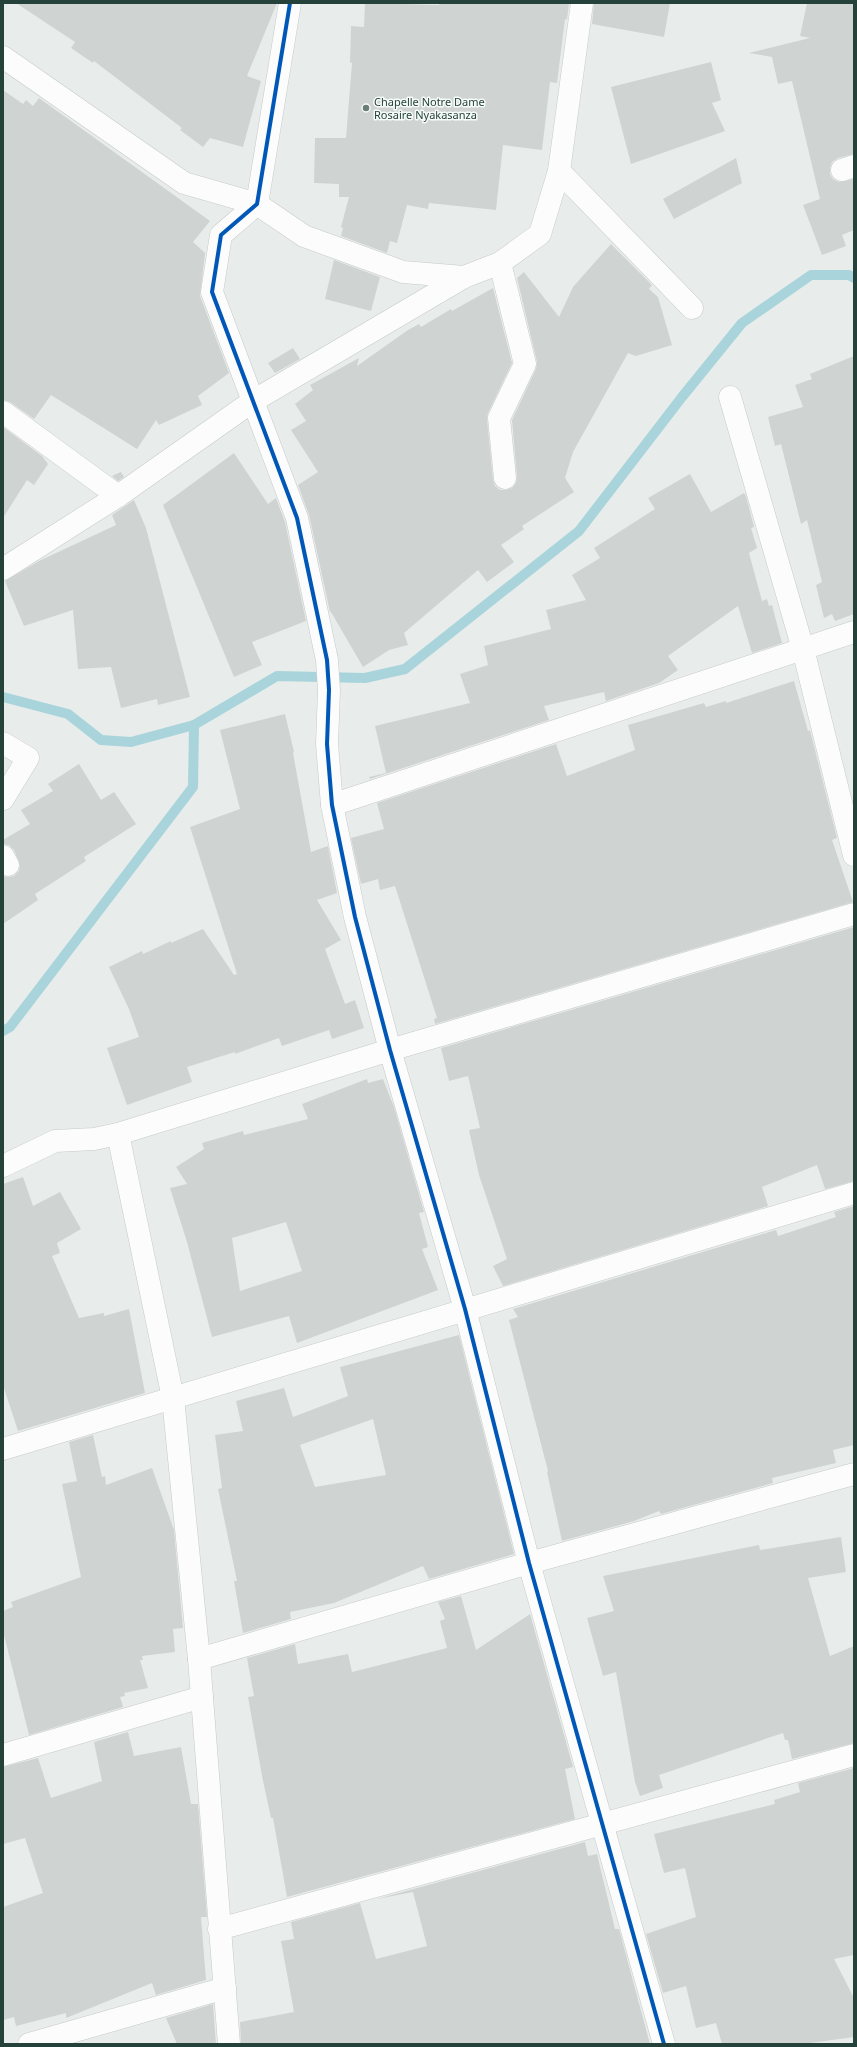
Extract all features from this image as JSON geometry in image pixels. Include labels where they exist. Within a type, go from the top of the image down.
[{"type":"street","points":[[290,3],[257,204],[221,235],[212,292],[297,518],[327,660],[329,690],[327,744],[332,805],[355,917],[390,1050],[465,1309],[529,1564],[664,2044]]},
{"type":"street","points":[[3,569],[118,496],[253,400],[464,277],[500,263],[540,234],[558,171],[582,3]]},
{"type":"street","points":[[3,57],[184,183],[257,204],[304,236],[403,272],[464,277]]},
{"type":"street","points":[[558,171],[692,308]]},
{"type":"street","points":[[500,263],[525,364],[499,418],[505,478]]},
{"type":"street","points":[[730,397],[803,648],[854,855]]},
{"type":"street","points":[[3,412],[118,496]]},
{"type":"street","points":[[332,805],[854,632]]},
{"type":"street","points":[[3,743],[28,758],[3,799]]},
{"type":"street","points":[[3,1166],[55,1141],[94,1139],[118,1134],[390,1050],[854,914]]},
{"type":"street","points":[[118,1134],[173,1398],[199,1659],[229,2044]]},
{"type":"street","points":[[3,1449],[854,1193]]},
{"type":"street","points":[[199,1659],[529,1564],[854,1474]]},
{"type":"street","points":[[3,1755],[202,1697]]},
{"type":"street","points":[[219,1929],[854,1755]]},
{"type":"street","points":[[29,2044],[225,1988]]},
{"type":"building","points":[[16,3],[277,3],[247,76],[261,81],[243,147],[210,138],[203,147],[180,130],[182,128],[94,61],[93,63],[71,48],[75,42]]},
{"type":"building","points":[[365,3],[439,5],[439,3],[569,3],[567,20],[565,19],[557,83],[550,82],[542,150],[503,145],[496,210],[429,203],[428,209],[407,205],[397,243],[390,241],[387,253],[341,236],[343,228],[341,227],[349,197],[339,197],[339,184],[314,183],[315,138],[346,138],[352,63],[350,62],[351,26],[364,27]]},
{"type":"building","points":[[594,3],[670,3],[664,37],[592,24]]},
{"type":"building","points":[[807,3],[854,3],[854,154],[838,158],[832,162],[830,174],[833,179],[839,182],[854,179],[854,230],[842,235],[846,246],[822,255],[803,205],[820,199],[792,81],[778,84],[772,57],[749,53],[810,38],[800,36]]},
{"type":"building","points":[[711,62],[721,100],[712,103],[725,131],[631,164],[611,87]]},
{"type":"building","points":[[3,90],[23,104],[26,100],[33,106],[39,98],[210,221],[193,242],[205,253],[200,296],[229,373],[198,396],[202,405],[159,425],[156,420],[137,449],[51,395],[34,419],[10,402],[3,400]]},
{"type":"building","points":[[736,158],[742,183],[674,219],[663,199]]},
{"type":"building","points":[[611,244],[652,285],[649,289],[658,297],[672,345],[636,356],[628,353],[573,452],[565,478],[574,492],[522,526],[524,529],[501,545],[514,562],[487,582],[478,570],[404,633],[408,645],[389,650],[363,667],[330,612],[309,515],[298,485],[318,472],[291,430],[306,421],[295,404],[313,390],[310,385],[359,358],[357,366],[408,330],[419,324],[421,327],[451,309],[452,311],[493,288],[512,363],[488,413],[487,419],[493,480],[495,486],[500,490],[512,488],[516,483],[517,477],[512,420],[536,369],[537,362],[517,278],[524,272],[559,317],[573,287]]},
{"type":"building","points":[[334,260],[380,277],[371,311],[325,299]]},
{"type":"building","points":[[293,348],[300,359],[275,373],[268,363]]},
{"type":"building","points":[[854,356],[854,614],[835,621],[832,614],[824,618],[816,585],[822,582],[807,520],[801,524],[781,444],[775,446],[768,417],[803,407],[795,385],[812,379],[810,374]]},
{"type":"building","points":[[3,427],[42,456],[48,464],[34,485],[27,480],[3,518]]},
{"type":"building","points":[[234,453],[268,504],[276,498],[285,522],[306,621],[252,642],[262,665],[234,677],[163,505]]},
{"type":"building","points":[[121,472],[124,477],[118,481],[112,476]]},
{"type":"building","points":[[690,474],[711,512],[744,493],[746,496],[754,527],[751,528],[757,548],[749,553],[762,601],[767,599],[769,606],[772,605],[782,643],[752,653],[738,606],[668,656],[678,670],[659,683],[606,701],[604,692],[544,706],[549,720],[370,779],[369,777],[386,773],[375,726],[470,703],[460,674],[488,665],[484,646],[551,629],[546,610],[586,600],[572,575],[600,558],[594,548],[655,509],[648,498]]},
{"type":"building","points":[[134,500],[146,528],[190,697],[158,705],[157,699],[121,708],[111,667],[78,669],[73,610],[24,626],[5,581],[39,561],[116,525],[112,515]]},
{"type":"building","points":[[794,681],[808,731],[810,730],[837,838],[832,840],[853,902],[435,1024],[434,1019],[437,1018],[395,886],[380,890],[378,879],[361,884],[351,838],[384,829],[377,803],[556,744],[567,776],[635,750],[628,725],[704,703],[706,707],[726,701],[726,703]]},
{"type":"building","points":[[285,714],[294,752],[311,852],[328,846],[337,893],[317,900],[341,940],[325,949],[345,1004],[355,1000],[364,1028],[332,1039],[329,1030],[282,1046],[279,1038],[235,1054],[235,1052],[187,1067],[192,1082],[127,1105],[107,1048],[139,1037],[129,1009],[109,967],[142,951],[143,954],[171,941],[171,943],[203,929],[234,975],[237,974],[190,827],[240,809],[220,730]]},
{"type":"building","points":[[79,764],[101,800],[114,792],[136,824],[84,857],[86,861],[35,894],[38,900],[3,924],[3,876],[14,876],[19,871],[20,865],[14,850],[9,845],[3,844],[3,840],[30,824],[21,810],[53,791],[48,784]]},
{"type":"building","points":[[854,927],[854,1181],[825,1189],[817,1165],[762,1187],[768,1206],[503,1286],[493,1266],[507,1259],[479,1175],[469,1130],[480,1128],[468,1076],[449,1081],[441,1048]]},
{"type":"building","points":[[367,1079],[368,1083],[383,1079],[394,1107],[424,1212],[419,1213],[428,1247],[422,1249],[438,1290],[297,1343],[289,1316],[212,1337],[187,1242],[170,1188],[187,1184],[176,1167],[204,1149],[202,1143],[243,1131],[244,1135],[308,1119],[302,1104]],"holes":[[[286,1222],[302,1271],[240,1291],[232,1238]]]},
{"type":"building","points":[[23,1177],[33,1206],[60,1192],[81,1229],[57,1243],[60,1253],[52,1256],[79,1318],[104,1313],[104,1316],[129,1309],[145,1393],[18,1431],[3,1385],[3,1184]]},
{"type":"building","points":[[854,1206],[854,1445],[833,1450],[836,1463],[772,1478],[773,1483],[661,1514],[659,1511],[634,1521],[562,1541],[548,1471],[509,1320],[518,1317],[513,1309],[776,1230],[778,1236],[836,1217],[834,1212]]},
{"type":"building","points":[[459,1335],[514,1554],[429,1579],[423,1566],[334,1603],[290,1612],[291,1619],[243,1633],[234,1581],[237,1581],[218,1489],[222,1488],[215,1435],[243,1431],[236,1401],[284,1388],[293,1417],[348,1396],[340,1367]],"holes":[[[373,1419],[386,1475],[315,1487],[300,1445]]]},
{"type":"building","points":[[93,1435],[102,1477],[105,1476],[106,1485],[152,1468],[174,1530],[183,1628],[173,1629],[175,1652],[142,1656],[143,1660],[140,1660],[148,1688],[124,1693],[125,1696],[120,1697],[123,1707],[29,1735],[3,1631],[3,1611],[13,1607],[11,1602],[81,1577],[62,1484],[77,1481],[69,1442]]},
{"type":"building","points":[[841,1537],[846,1572],[808,1578],[830,1656],[854,1646],[854,1743],[792,1759],[788,1740],[785,1740],[783,1733],[659,1775],[663,1788],[640,1796],[635,1782],[616,1672],[603,1676],[587,1618],[614,1611],[603,1576],[759,1545],[760,1550]]},
{"type":"building","points":[[461,1596],[476,1650],[530,1614],[573,1767],[565,1769],[575,1819],[287,1897],[273,1818],[271,1818],[262,1776],[248,1697],[254,1696],[247,1658],[295,1644],[298,1664],[348,1654],[352,1672],[447,1648],[440,1621],[445,1619],[438,1602]]},
{"type":"building","points":[[128,1732],[134,1756],[181,1747],[191,1804],[198,1804],[207,1917],[201,1917],[206,1980],[156,1995],[152,1983],[66,2018],[66,2013],[16,2026],[14,2017],[3,2020],[3,1907],[43,1893],[25,1838],[3,1844],[3,1767],[38,1758],[51,1798],[102,1781],[94,1742]]},
{"type":"building","points":[[854,1768],[854,1955],[834,1959],[854,1998],[854,2037],[803,2044],[722,2044],[716,2023],[696,2028],[686,1986],[663,1993],[646,1934],[696,1917],[685,1868],[664,1873],[654,1834],[775,1804],[774,1800],[800,1792],[798,1783]]},
{"type":"building","points":[[585,1842],[588,1856],[597,1854],[615,1929],[619,1929],[650,2044],[241,2044],[240,2022],[294,2012],[281,1941],[294,1939],[291,1922],[360,1903],[376,1959],[427,1946],[413,1892],[377,1899]]},
{"type":"building","points":[[213,2004],[216,2044],[177,2044],[166,2018]]},
{"type":"waterway","points":[[3,697],[68,714],[101,740],[131,742],[194,725],[277,676],[365,678],[405,669],[579,531],[682,397],[742,323],[811,275],[849,275],[854,278]]},
{"type":"waterway","points":[[3,1031],[10,1027],[193,787],[194,725]]},
{"type":"cycle path","points":[[290,3],[257,204],[221,235],[212,292],[297,518],[327,660],[329,690],[327,744],[332,805],[355,917],[390,1050],[465,1309],[529,1563],[664,2044]]},
{"type":"place","name":"Chapelle Notre Dame Rosaire Nyakasanza","points":[[366,108]]}]
